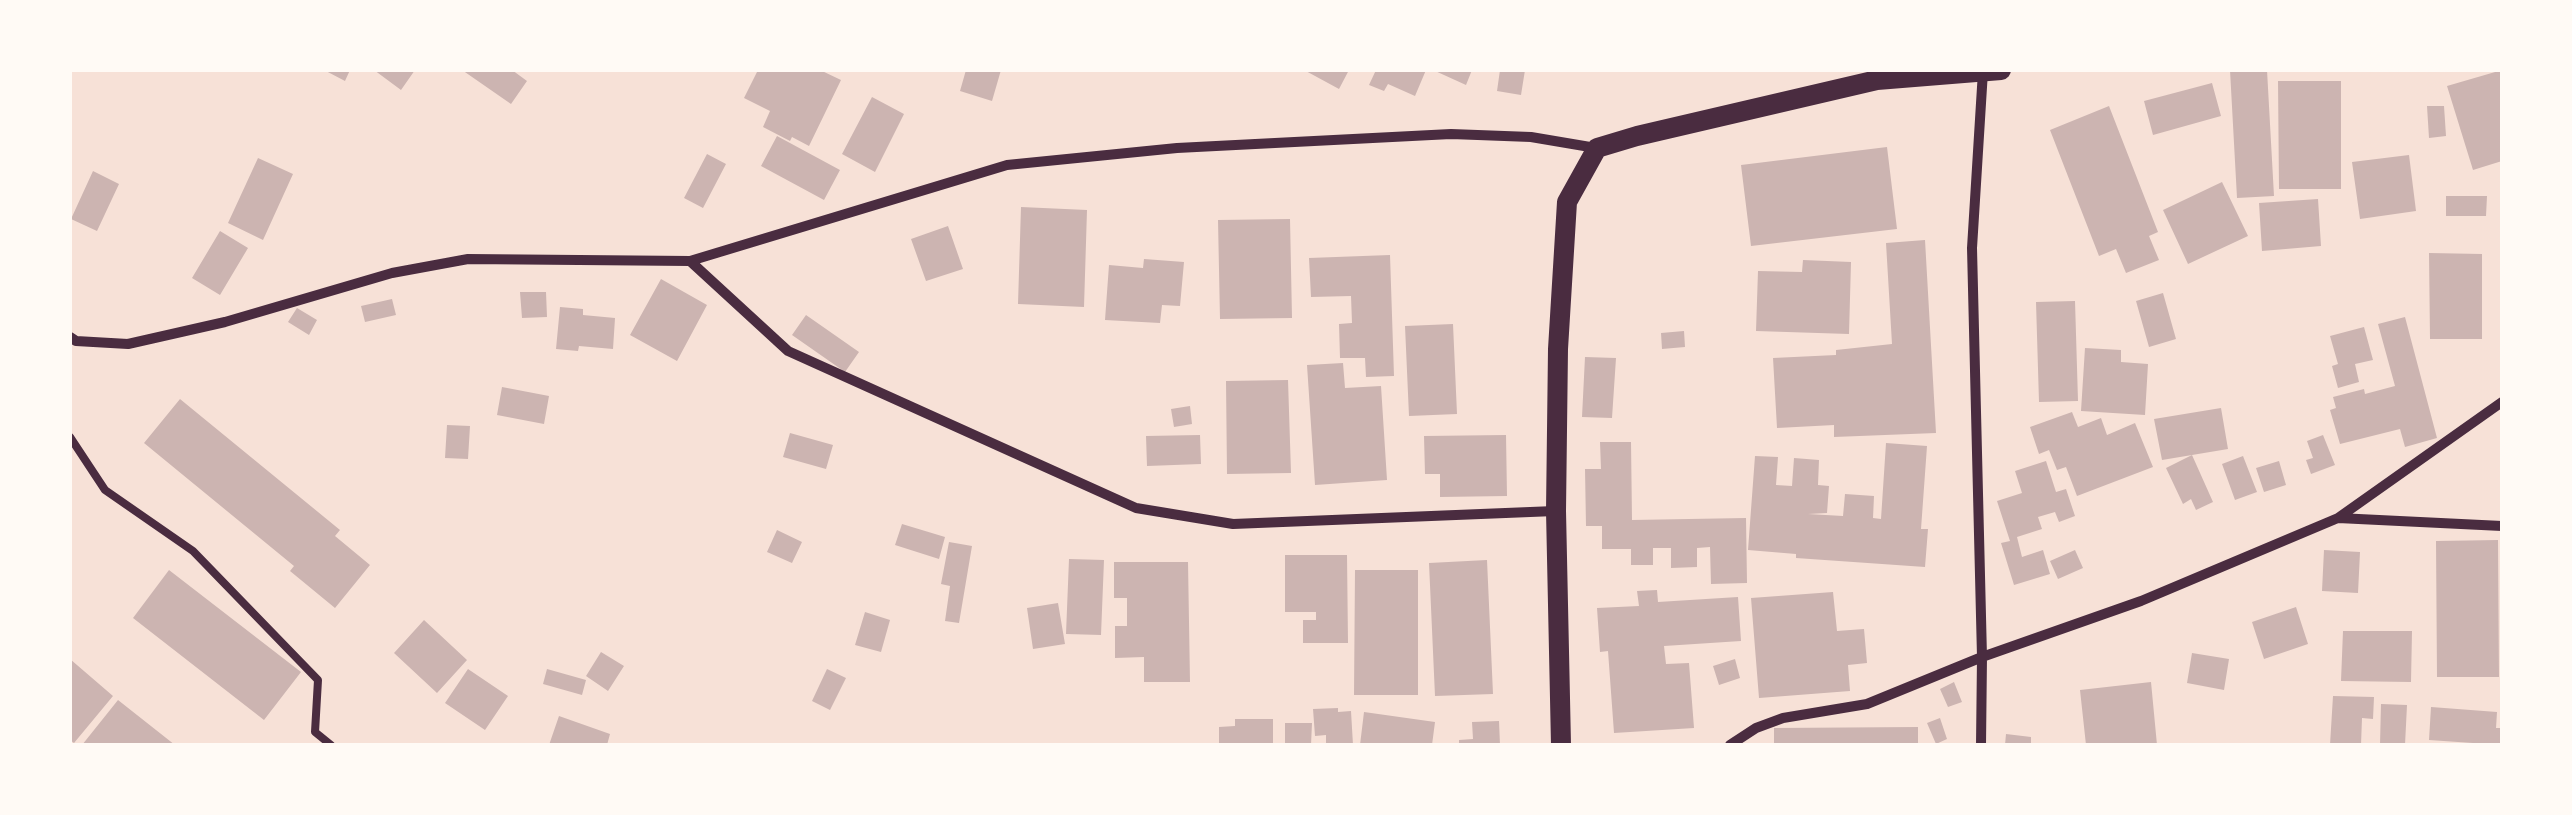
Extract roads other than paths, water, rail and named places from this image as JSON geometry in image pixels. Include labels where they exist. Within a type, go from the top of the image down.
[{"type":"main road","points":[[1561,745],[1556,512],[1558,349],[1567,202],[1597,148],[1876,75],[2001,70]]},
{"type":"street","points":[[1981,745],[1972,248],[1983,70]]},
{"type":"street","points":[[70,337],[76,341],[128,344],[225,322],[392,272],[468,260],[690,260],[1008,165],[1176,148],[1450,134],[1531,137],[1597,148]]},
{"type":"street","points":[[690,260],[788,351],[1136,508],[1232,524],[1556,512]]},
{"type":"street","points":[[1730,745],[1756,728],[1783,718],[1867,704],[1982,656],[2141,601],[2338,518],[2502,402]]},
{"type":"street","points":[[2338,518],[2502,526]]},
{"type":"lane","points":[[70,437],[105,490],[193,551],[318,680],[315,732],[330,745]]}]
